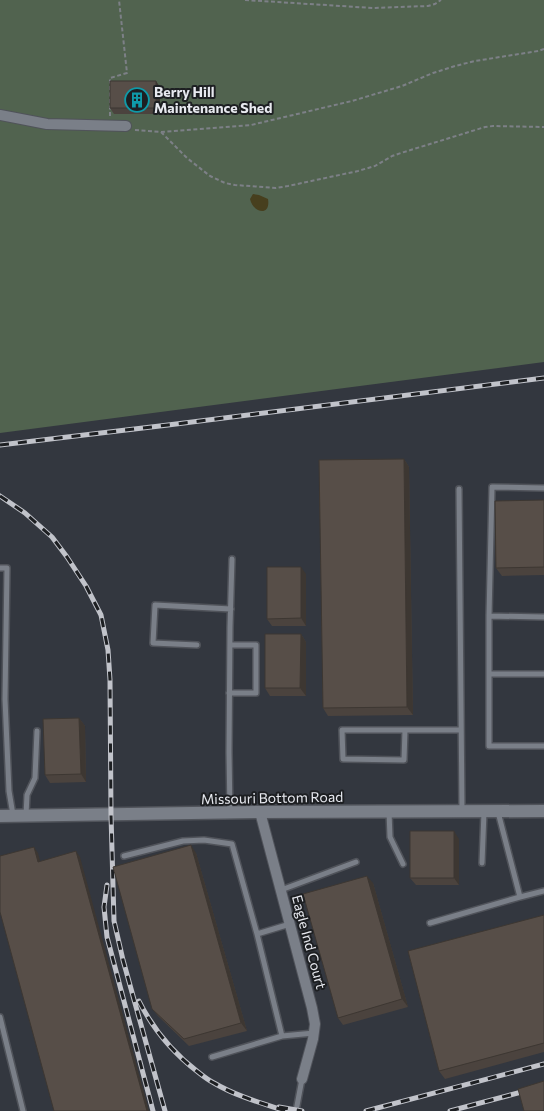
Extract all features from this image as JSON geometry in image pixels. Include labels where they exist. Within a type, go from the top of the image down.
[{"type":"street","points":[[0,115],[47,124],[126,126]]},
{"type":"street","name":"Missouri Bottom Road","points":[[0,816],[260,812],[544,811]]},
{"type":"street","name":"Eagle Ind Court","points":[[260,812],[315,1024],[302,1079]]},
{"type":"lane","points":[[544,488],[492,487],[489,616],[489,746],[544,746]]},
{"type":"lane","points":[[459,489],[462,811]]},
{"type":"lane","points":[[230,813],[229,693],[232,559]]},
{"type":"lane","points":[[0,568],[7,568],[5,700],[9,790],[20,816]]},
{"type":"lane","points":[[197,645],[153,643],[155,605],[231,609]]},
{"type":"lane","points":[[489,616],[544,617]]},
{"type":"lane","points":[[229,693],[256,693],[256,645],[230,644]]},
{"type":"lane","points":[[489,674],[544,674]]},
{"type":"lane","points":[[405,730],[404,760],[343,759],[342,730],[405,730],[461,730]]},
{"type":"lane","points":[[20,816],[35,778],[37,731]]},
{"type":"lane","points":[[0,736],[7,736]]},
{"type":"lane","points":[[482,863],[484,811]]},
{"type":"lane","points":[[498,811],[520,897]]},
{"type":"lane","points":[[389,812],[390,837],[403,864]]},
{"type":"lane","points":[[124,856],[183,841],[204,840],[232,844],[257,934],[282,1036]]},
{"type":"lane","points":[[281,890],[356,862]]},
{"type":"lane","points":[[430,923],[544,891]]},
{"type":"lane","points":[[257,934],[290,924]]},
{"type":"lane","points":[[0,1017],[24,1111]]},
{"type":"lane","points":[[212,1057],[282,1036],[314,1033]]},
{"type":"lane","points":[[296,1111],[302,1079]]},
{"type":"path","points":[[119,0],[127,73],[110,78],[110,119],[136,131],[161,132],[251,125],[352,101],[402,86],[455,66],[544,49]]},
{"type":"path","points":[[245,0],[373,8],[428,6],[441,0]]},
{"type":"path","points":[[161,132],[187,158],[218,180],[236,185],[276,188],[358,171],[375,166],[392,156],[485,127],[544,127]]},
{"type":"green space","points":[[0,0],[544,0],[544,362],[0,433]]},
{"type":"sand","points":[[253,194],[268,199],[267,209],[261,211],[254,207],[250,199]]},
{"type":"building","name":"Berry Hill Maintenance Shed","points":[[110,81],[156,81],[156,108],[110,108]]},
{"type":"building","points":[[404,459],[407,707],[323,708],[319,460]]},
{"type":"building","points":[[544,500],[544,567],[496,568],[495,501]]},
{"type":"building","points":[[267,567],[301,567],[301,618],[267,619]]},
{"type":"building","points":[[265,634],[301,634],[300,688],[265,688]]},
{"type":"building","points":[[79,718],[81,774],[45,775],[43,719]]},
{"type":"building","points":[[410,831],[454,831],[454,878],[410,878]]},
{"type":"building","points":[[191,845],[241,1023],[184,1039],[152,1009],[113,867]]},
{"type":"building","points":[[34,847],[38,862],[76,851],[147,1111],[54,1111],[0,912],[0,856]]},
{"type":"building","points":[[367,876],[402,999],[338,1018],[303,894]]},
{"type":"building","points":[[544,915],[544,1043],[439,1071],[408,951]]},
{"type":"building","points":[[544,1081],[544,1111],[524,1111],[518,1089]]},
{"type":"railway","points":[[0,445],[544,378]]},
{"type":"railway","points":[[0,496],[25,513],[52,537],[86,586],[101,615],[108,650],[110,680],[114,921],[165,1111]]},
{"type":"railway","points":[[107,885],[104,907],[107,937],[153,1111]]},
{"type":"railway","points":[[139,1001],[164,1040],[180,1057],[210,1081],[222,1088],[286,1111]]},
{"type":"railway","points":[[366,1111],[544,1064]]},
{"type":"railway","points":[[450,1111],[544,1086]]},
{"type":"railway","points":[[279,1107],[302,1111]]},
{"type":"place","name":"Berry Hill Maintenance Shed","points":[[137,100]]}]
